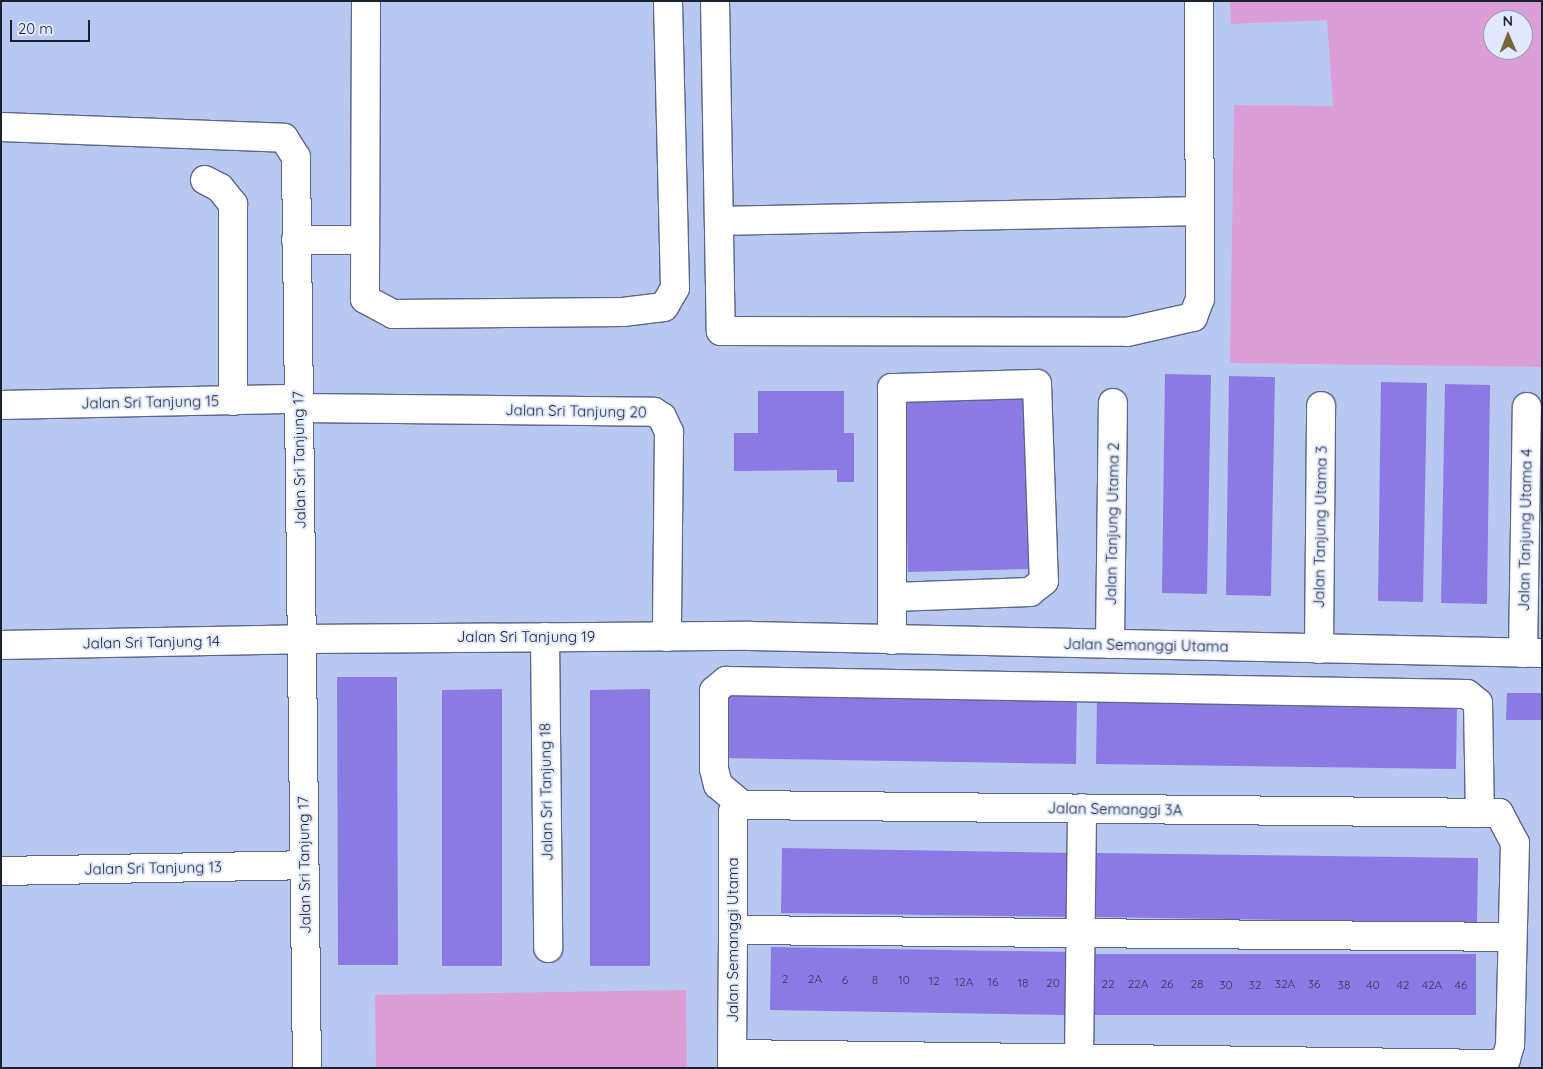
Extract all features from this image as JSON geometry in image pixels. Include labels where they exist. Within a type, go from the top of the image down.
[{"type":"street","points":[[366,1],[366,299],[393,314],[623,312],[664,307],[674,288],[668,1]]},
{"type":"street","points":[[715,1],[721,331],[1127,332],[1193,317],[1200,299],[1199,1]]},
{"type":"street","name":"Jalan Sri Tanjung 17","points":[[1,127],[284,138],[296,157],[307,1068]]},
{"type":"street","points":[[205,180],[220,188],[233,204],[233,401]]},
{"type":"street","points":[[719,221],[1200,211]]},
{"type":"street","points":[[296,240],[365,240]]},
{"type":"street","points":[[892,640],[894,597],[892,388],[1037,384],[1044,581],[1030,592],[894,597]]},
{"type":"street","name":"Jalan Sri Tanjung 15","points":[[1,405],[233,401],[298,404]]},
{"type":"street","name":"Jalan Tanjung Utama 2","points":[[1110,644],[1113,403]]},
{"type":"street","name":"Jalan Sri Tanjung 20","points":[[298,404],[654,412],[662,417],[669,432],[667,637]]},
{"type":"street","name":"Jalan Tanjung Utama 3","points":[[1318,649],[1321,406]]},
{"type":"street","name":"Jalan Tanjung Utama 4","points":[[1527,407],[1532,653]]},
{"type":"street","name":"Jalan Semanggi Utama","points":[[750,636],[1532,653]]},
{"type":"street","name":"Jalan Sri Tanjung 19","points":[[301,638],[750,636]]},
{"type":"street","name":"Jalan Sri Tanjung 18","points":[[545,637],[548,948]]},
{"type":"street","name":"Jalan Sri Tanjung 14","points":[[1,645],[301,638]]},
{"type":"street","points":[[732,1061],[1079,1058],[1496,1064],[1506,1059],[1510,1045],[1515,843],[1489,813],[1478,703],[1467,694],[726,681],[714,691],[714,769],[718,785],[738,808]]},
{"type":"street","name":"Jalan Semanggi Utama","points":[[732,1061],[733,930],[738,808]]},
{"type":"street","name":"Jalan Semanggi 3A","points":[[738,808],[1082,808],[1489,813]]},
{"type":"street","points":[[1079,1058],[1082,808]]},
{"type":"street","name":"Jalan Sri Tanjung 13","points":[[1,871],[304,865]]},
{"type":"street","points":[[733,930],[1512,937]]},
{"type":"shaded area","points":[[1230,1],[1542,1],[1542,367],[1230,363],[1234,105],[1333,106],[1327,20],[1231,24]]},
{"type":"shaded area","points":[[686,990],[687,1068],[376,1068],[375,995]]},
{"type":"building","points":[[1165,374],[1211,375],[1207,594],[1162,593]]},
{"type":"building","points":[[1229,376],[1275,377],[1271,596],[1226,595]]},
{"type":"building","points":[[1381,382],[1427,383],[1423,602],[1378,601]]},
{"type":"building","points":[[1445,384],[1490,385],[1487,604],[1441,603]]},
{"type":"building","points":[[758,391],[844,391],[844,433],[854,433],[854,482],[837,482],[837,470],[734,471],[734,433],[758,433]]},
{"type":"building","points":[[1024,396],[1029,569],[908,572],[904,399]]},
{"type":"building","points":[[337,677],[397,677],[398,965],[338,965]]},
{"type":"building","points":[[502,689],[502,966],[442,966],[442,690]]},
{"type":"building","points":[[650,689],[650,966],[590,966],[590,690]]},
{"type":"building","points":[[1507,693],[1542,693],[1542,720],[1506,720]]},
{"type":"building","points":[[724,694],[1077,699],[1076,764],[723,758]]},
{"type":"building","points":[[1097,699],[1457,705],[1456,769],[1096,764]]},
{"type":"building","points":[[782,848],[1075,853],[1074,917],[781,913]]},
{"type":"building","points":[[1095,853],[1478,858],[1477,923],[1094,917]]},
{"type":"building","points":[[771,947],[1068,952],[1067,1015],[770,1010]]},
{"type":"building","points":[[1094,954],[1476,954],[1476,1015],[1093,1015]]}]
